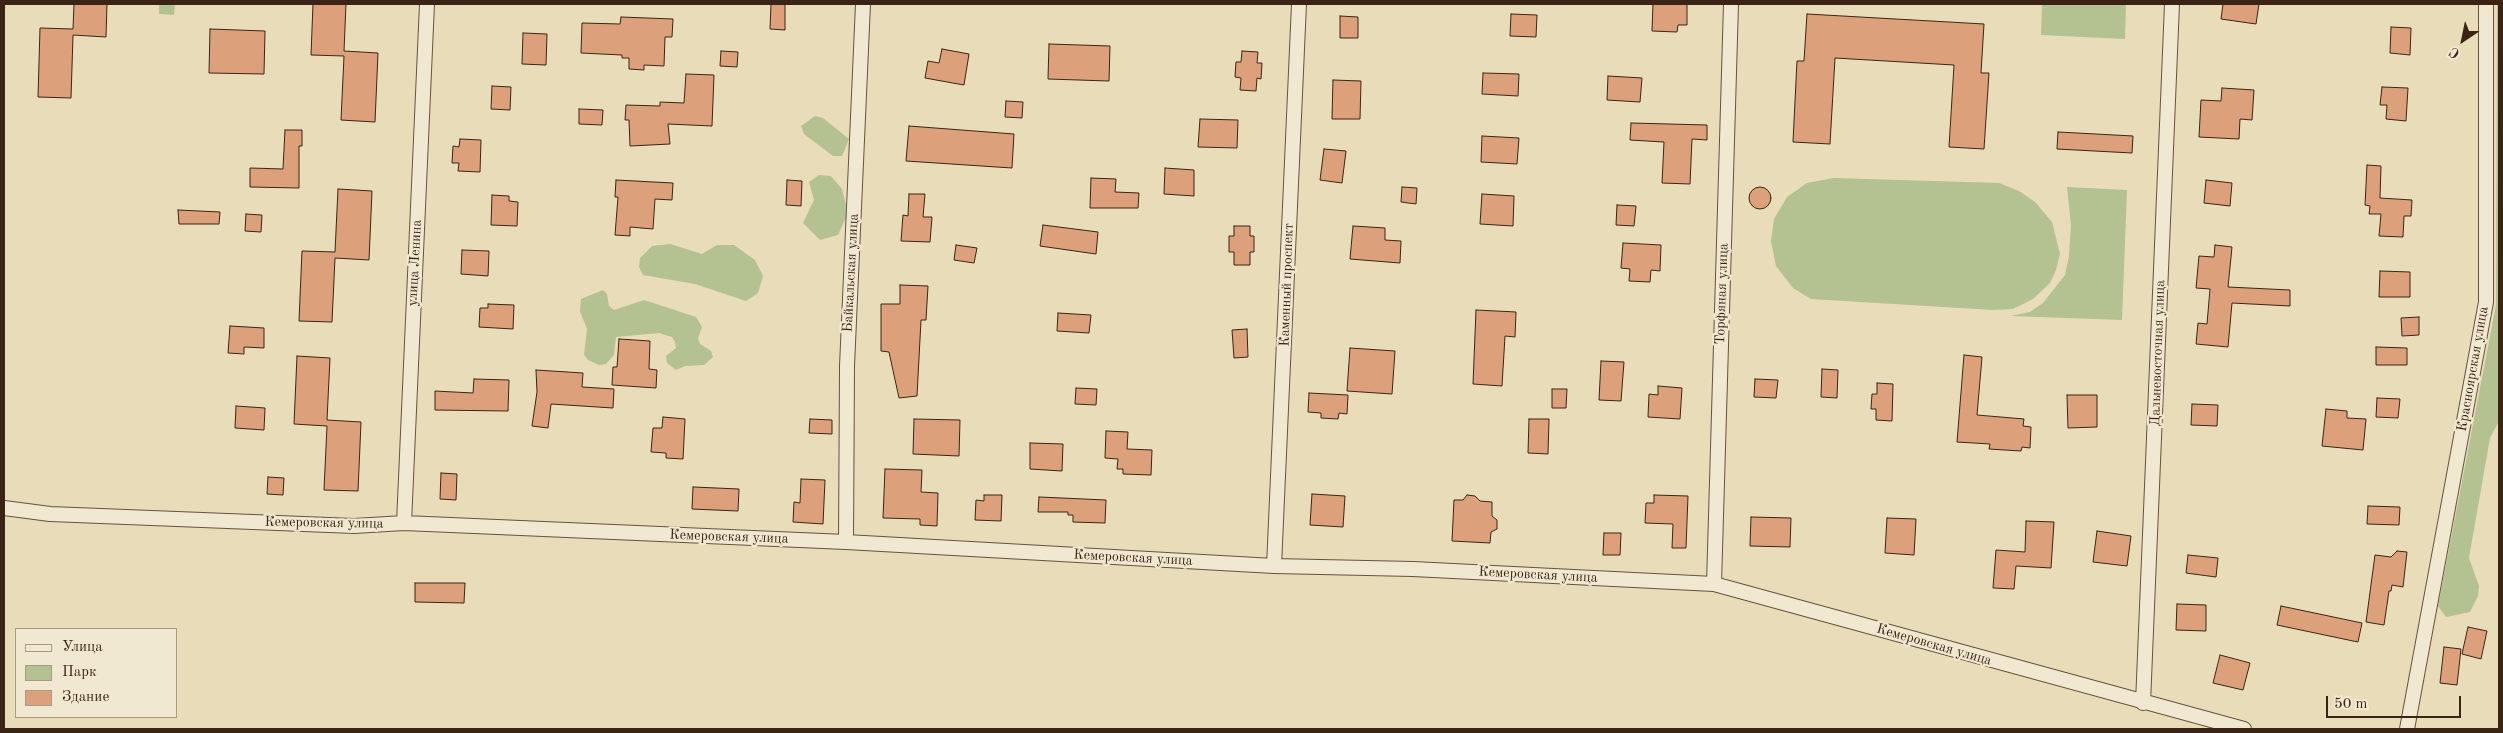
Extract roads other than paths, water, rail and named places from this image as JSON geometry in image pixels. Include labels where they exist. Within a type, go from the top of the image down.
[{"type":"street","name":"улица Ленина","points":[[404,523],[427,4]]},
{"type":"street","name":"Байкальская улица","points":[[846,542],[847,366],[863,4]]},
{"type":"street","name":"Каменный проспект","points":[[1274,566],[1299,4]]},
{"type":"street","name":"Торфяная улица","points":[[1714,584],[1732,4]]},
{"type":"street","name":"Дальневосточная улица","points":[[2143,703],[2172,4]]},
{"type":"street","name":"Красноярская улица","points":[[2407,729],[2486,302],[2486,4]]},
{"type":"street","name":"Кемеровская улица","points":[[4,508],[50,514],[108,517],[354,526],[404,523],[846,542],[1274,566],[1413,569],[1714,584],[2143,703],[2244,729]]}]
